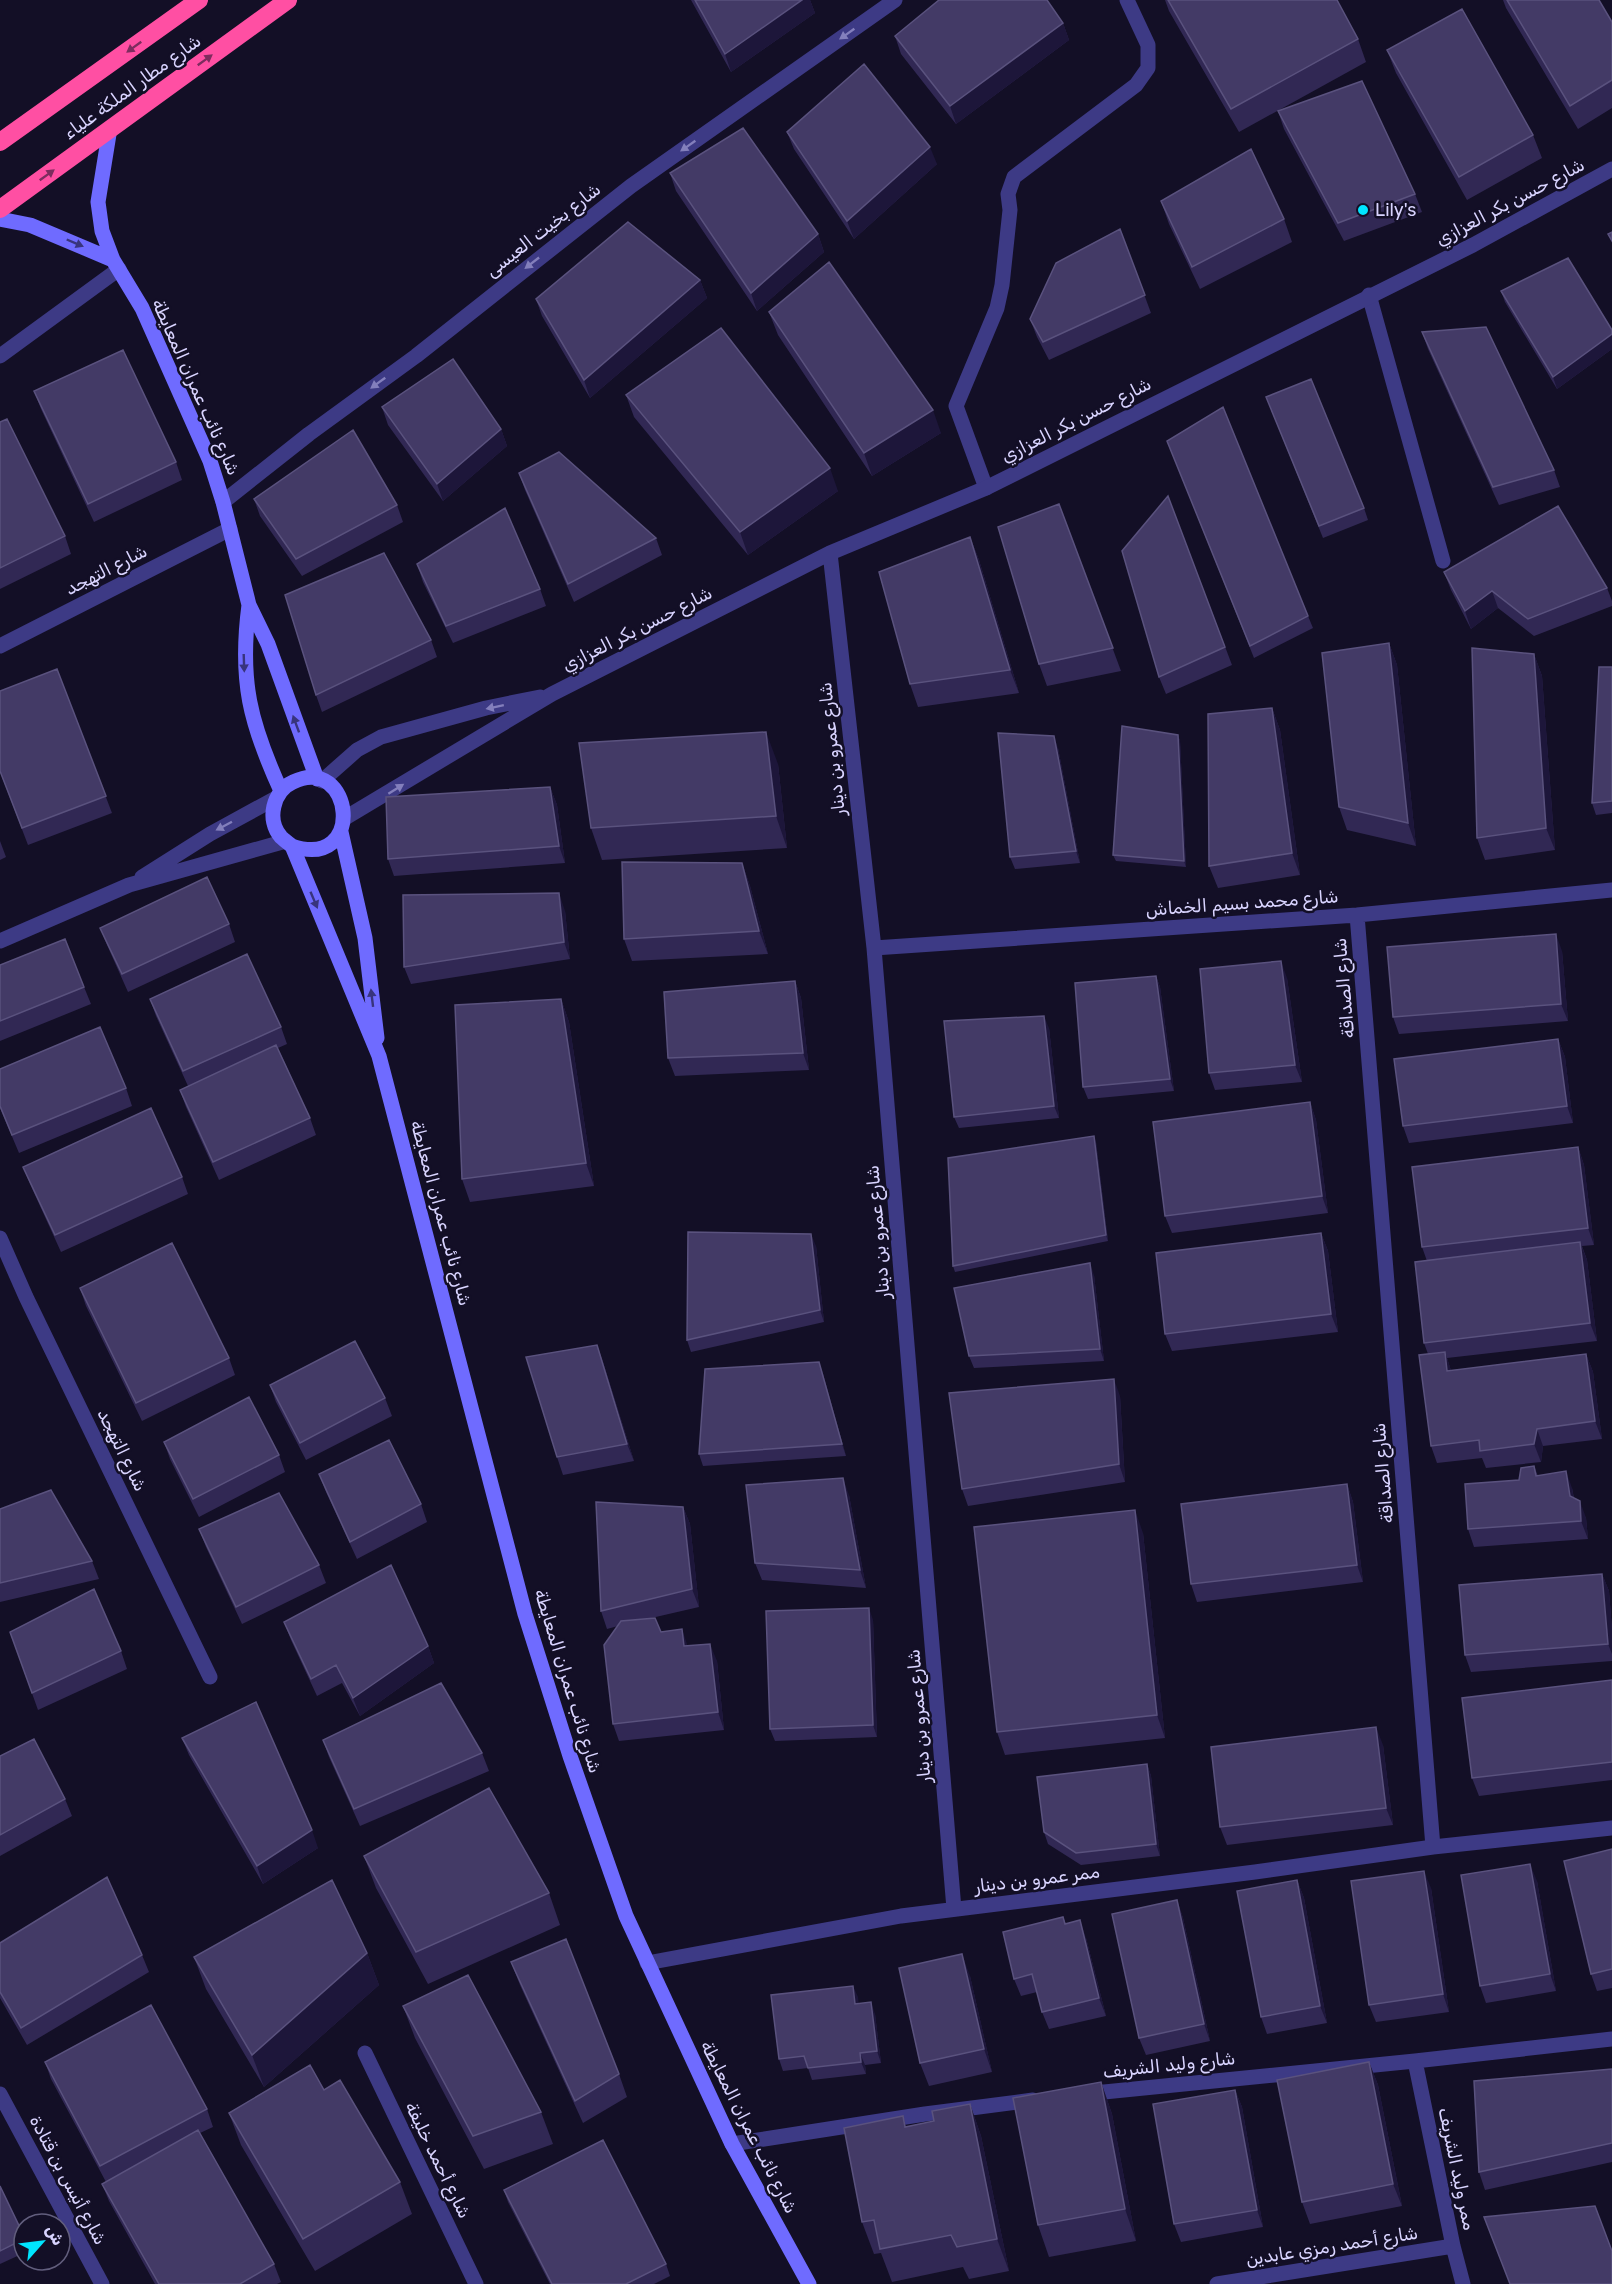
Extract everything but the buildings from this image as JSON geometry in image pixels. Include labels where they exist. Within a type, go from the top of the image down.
[{"type":"highway","name":"شارع مطار الملكة علياء","points":[[0,142],[199,0]]},
{"type":"highway","name":"شارع مطار الملكة علياء","points":[[0,209],[288,0]]},
{"type":"street","name":"شارع بخيت العيسى","points":[[224,502],[309,434],[416,356],[631,186],[895,0]]},
{"type":"street","points":[[986,488],[956,406],[997,308],[1002,285],[1010,210],[1008,194],[1014,177],[1136,85],[1148,68],[1148,45],[1127,0]]},
{"type":"street","name":"شارع نائب عمران المعايطة","points":[[110,128],[98,202],[102,231],[116,265],[142,308],[195,424],[224,502],[249,605],[268,644],[320,780]]},
{"type":"street","name":"شارع حسن بكر العزازي","points":[[343,825],[552,694],[830,553],[986,488],[1492,235],[1612,169]]},
{"type":"street","points":[[0,219],[30,225],[116,265],[0,356]]},
{"type":"street","points":[[1369,295],[1443,561]]},
{"type":"street","name":"شارع التهجد","points":[[0,645],[230,529]]},
{"type":"street","name":"شارع عمرو بن دينار","points":[[830,553],[873,948],[954,1909]]},
{"type":"street","name":"شارع نائب عمران المعايطة","points":[[249,605],[244,639],[245,684],[263,752],[278,795]]},
{"type":"street","name":"شارع حسن بكر العزازي","points":[[320,780],[357,750],[381,737],[475,711],[552,694]]},
{"type":"street","points":[[0,941],[129,885],[278,795],[288,784],[297,780],[320,780],[338,792],[344,805],[343,825],[332,843],[319,849],[305,850],[289,844],[280,837],[273,816],[278,795]]},
{"type":"street","name":"شارع نائب عمران المعايطة","points":[[343,825],[365,938],[379,1056],[525,1614],[570,1756],[626,1916],[647,1963],[732,2144],[809,2284]]},
{"type":"street","name":"شارع نائب عمران المعايطة","points":[[289,844],[379,1056]]},
{"type":"street","points":[[129,885],[289,844]]},
{"type":"street","name":"شارع محمد بسيم الخماش","points":[[873,948],[1357,915],[1612,890]]},
{"type":"street","name":"شارع الصداقة","points":[[1357,915],[1432,1847]]},
{"type":"street","name":"شارع التهجد","points":[[0,1238],[26,1297],[210,1677]]},
{"type":"street","points":[[1432,1847],[1612,1828]]},
{"type":"street","name":"ممر عمرو بن دينار","points":[[647,1963],[851,1924],[1432,1847]]},
{"type":"street","name":"شارع وليد الشريف","points":[[1071,2095],[1415,2061],[1612,2038]]},
{"type":"street","name":"شارع أحمد خليفة","points":[[365,2053],[476,2284]]},
{"type":"street","name":"ممر وليد الشريف","points":[[1415,2061],[1463,2284]]},
{"type":"street","name":"شارع أنيس بن قتادة","points":[[0,2094],[102,2284]]},
{"type":"street","points":[[732,2144],[1048,2098]]},
{"type":"street","name":"شارع أحمد رمزي عابدين","points":[[1217,2284],[1453,2246]]},
{"type":"place","name":"Lily's","points":[[1363,210]]}]
